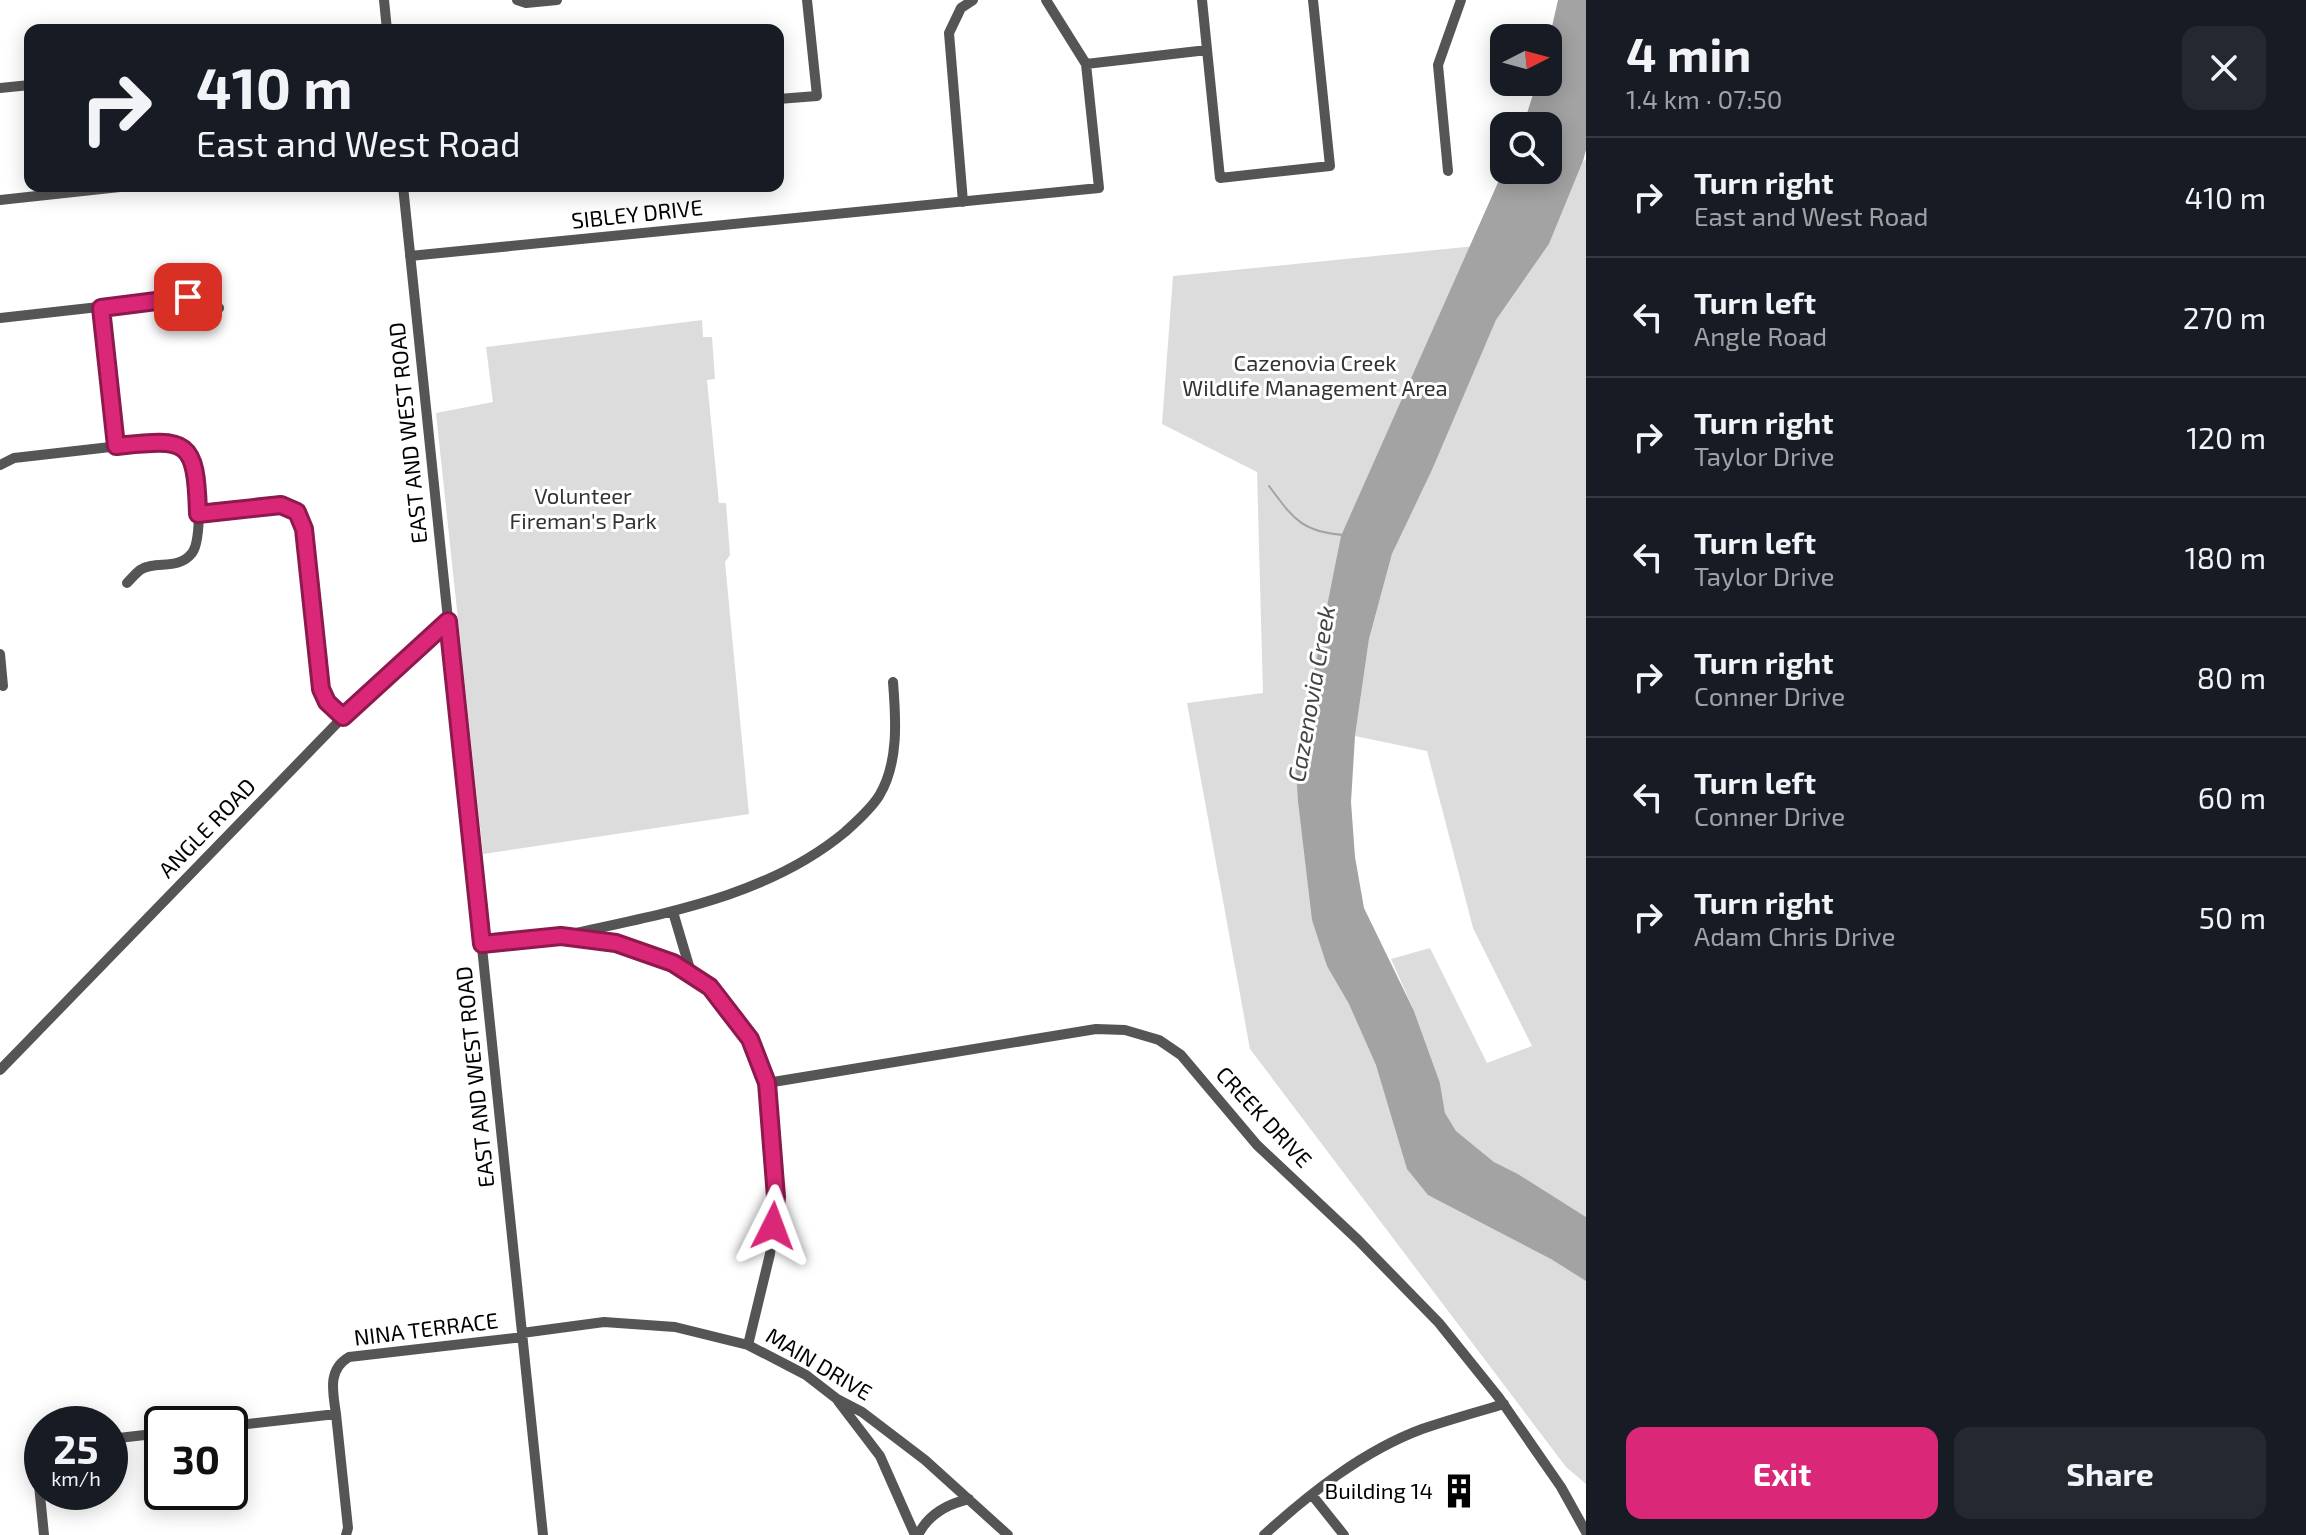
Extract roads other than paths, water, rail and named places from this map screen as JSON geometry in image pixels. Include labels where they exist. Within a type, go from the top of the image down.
[{"type":"street","points":[[384,0],[386,24]]},
{"type":"street","points":[[517,0],[526,3],[557,0]]},
{"type":"street","points":[[784,99],[817,96],[807,0]]},
{"type":"street","points":[[963,202],[948,44],[955,17],[961,8],[973,0]]},
{"type":"street","points":[[1046,0],[1086,64],[1207,50]]},
{"type":"street","points":[[1202,0],[1220,178],[1330,166],[1313,0]]},
{"type":"street","points":[[1448,171],[1438,65],[1461,0]]},
{"type":"street","name":"SIBLEY DRIVE","points":[[410,256],[1099,188],[1086,64]]},
{"type":"street","points":[[0,88],[24,86]]},
{"type":"street","points":[[0,200],[74,192]]},
{"type":"street","name":"EAST AND WEST ROAD","points":[[404,192],[543,1535]]},
{"type":"street","points":[[0,318],[188,297],[219,308]]},
{"type":"street","points":[[101,308],[116,446]]},
{"type":"street","points":[[0,465],[14,458],[163,441],[177,444],[193,462],[198,541],[192,554],[179,563],[142,568],[127,583]]},
{"type":"street","points":[[198,514],[281,505],[297,512],[304,529],[321,689],[327,702],[343,717]]},
{"type":"street","name":"ANGLE ROAD","points":[[0,1070],[343,717],[448,621]]},
{"type":"street","points":[[0,654],[3,686]]},
{"type":"street","points":[[482,944],[561,936],[673,912],[763,882],[821,851],[861,818],[880,795],[893,755],[896,714],[893,682]]},
{"type":"street","points":[[673,912],[692,976]]},
{"type":"street","points":[[561,936],[616,943],[673,963],[710,987],[750,1039],[767,1083],[776,1197],[770,1254],[748,1345]]},
{"type":"street","name":"CREEK DRIVE","points":[[767,1083],[1096,1029],[1125,1030],[1159,1040],[1181,1055],[1257,1145],[1358,1240],[1439,1323],[1504,1404],[1561,1487],[1586,1532]]},
{"type":"street","name":"MAIN DRIVE","points":[[522,1335],[604,1322],[675,1327],[748,1345],[806,1375],[837,1399],[862,1412],[925,1460],[1008,1535]]},
{"type":"street","name":"NINA TERRACE","points":[[346,1535],[348,1528],[336,1414],[334,1374],[337,1367],[349,1357],[522,1335]]},
{"type":"street","points":[[837,1399],[880,1456],[916,1535],[939,1511],[969,1499]]},
{"type":"street","points":[[1264,1535],[1353,1464],[1419,1430],[1504,1404]]},
{"type":"street","points":[[248,1424],[336,1414]]},
{"type":"street","points":[[1312,1495],[1344,1535]]},
{"type":"street","points":[[42,1510],[44,1535]]},
{"type":"water","name":"Cazenovia Creek","points":[[1558,0],[1586,0],[1586,150],[1549,244],[1496,320],[1432,470],[1392,554],[1369,639],[1355,736],[1351,802],[1355,857],[1364,908],[1414,1011],[1440,1083],[1445,1113],[1456,1131],[1494,1162],[1586,1217],[1586,1281],[1551,1259],[1428,1195],[1407,1169],[1376,1065],[1349,1004],[1327,966],[1312,920],[1295,754],[1341,536],[1497,184],[1562,184],[1562,112],[1527,112],[1533,96],[1562,96],[1562,24],[1553,24]]},
{"type":"waterway","points":[[1269,486],[1292,515],[1308,527],[1344,535]]},
{"type":"place","name":"Building 14","points":[[1459,1491]]},
{"type":"park label","name":"Cazenovia Creek Wildlife Management Area","points":[[1315,376]]},
{"type":"park label","name":"Volunteer Fireman's Park","points":[[583,508]]}]
